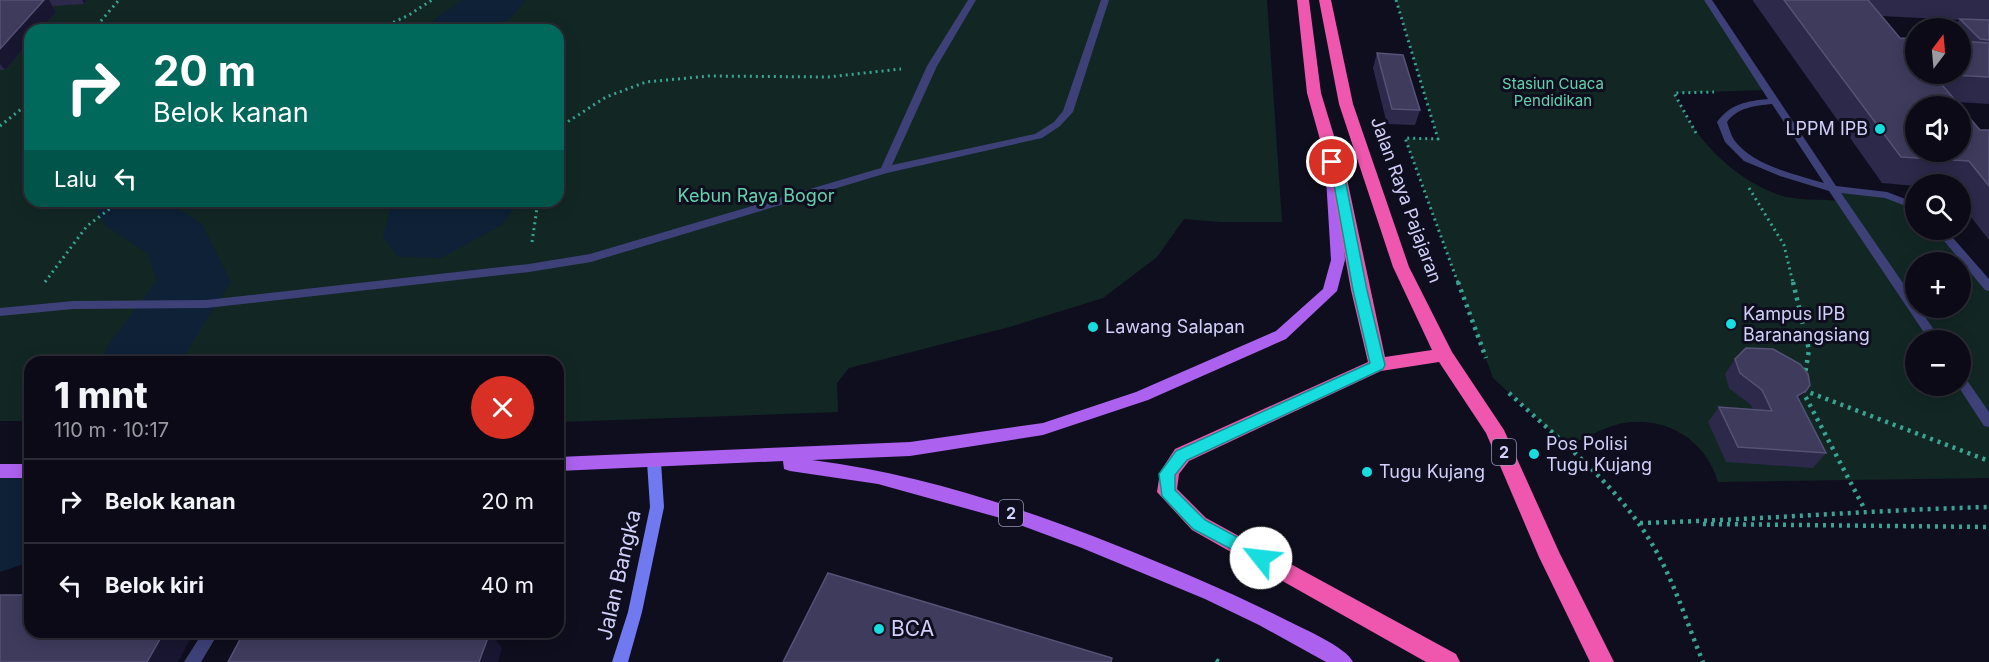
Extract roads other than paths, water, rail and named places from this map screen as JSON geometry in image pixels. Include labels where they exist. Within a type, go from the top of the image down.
[{"type":"highway","name":"2","points":[[1303,0],[1314,93],[1325,126],[1332,162]]},
{"type":"highway","name":"Jalan Raya Pajajaran","points":[[1325,0],[1346,104],[1396,255],[1444,355],[1494,430],[1550,557],[1602,662]]},
{"type":"highway","points":[[1346,104],[1332,162],[1339,179],[1360,290],[1378,365]]},
{"type":"highway","points":[[1444,355],[1378,365],[1182,455],[1167,474],[1166,484],[1167,492],[1199,525],[1445,660]]},
{"type":"main road","name":"2","points":[[564,464],[790,456],[910,449],[1043,429],[1142,396],[1281,335],[1330,291],[1338,260],[1332,162]]},
{"type":"main road","name":"2","points":[[635,461],[787,464],[843,469],[881,476],[986,504],[1203,588],[1343,662]]},
{"type":"main road","points":[[0,471],[24,471]]},
{"type":"street","name":"Jalan Bangka","points":[[620,662],[635,612],[657,507],[654,462]]},
{"type":"lane","points":[[885,170],[932,66],[972,0]]},
{"type":"lane","points":[[0,312],[25,308],[206,304],[529,268],[591,258],[885,170],[1038,136],[1057,124],[1068,112],[1105,0]]},
{"type":"lane","points":[[1708,0],[1772,101],[1928,330]]},
{"type":"lane","points":[[1772,101],[1740,105],[1728,112],[1722,122],[1729,140],[1748,159],[1784,174],[1833,189],[1887,195],[1905,202]]},
{"type":"lane","points":[[1949,240],[1989,286]]},
{"type":"lane","points":[[1971,395],[1989,422]]},
{"type":"lane","points":[[192,662],[208,638]]},
{"type":"water","points":[[391,207],[515,207],[502,225],[441,258],[398,257],[383,237]]},
{"type":"waterway","points":[[465,24],[499,0]]},
{"type":"waterway","points":[[134,207],[130,210],[177,240],[194,282],[143,356]]},
{"type":"waterway","points":[[0,534],[24,505]]},
{"type":"place","name":"LPPM IPB","points":[[1880,129]]},
{"type":"place","name":"Kampus IPB Baranangsiang","points":[[1731,324]]},
{"type":"place","name":"Lawang Salapan","points":[[1093,327]]},
{"type":"place","name":"Pos Polisi Tugu Kujang","points":[[1534,454]]},
{"type":"place","name":"Tugu Kujang","points":[[1367,472]]},
{"type":"place","name":"BCA","points":[[879,629]]},
{"type":"park label","name":"Stasiun Cuaca Pendidikan","points":[[1553,92]]},
{"type":"park label","name":"Kebun Raya Bogor","points":[[756,196]]}]
